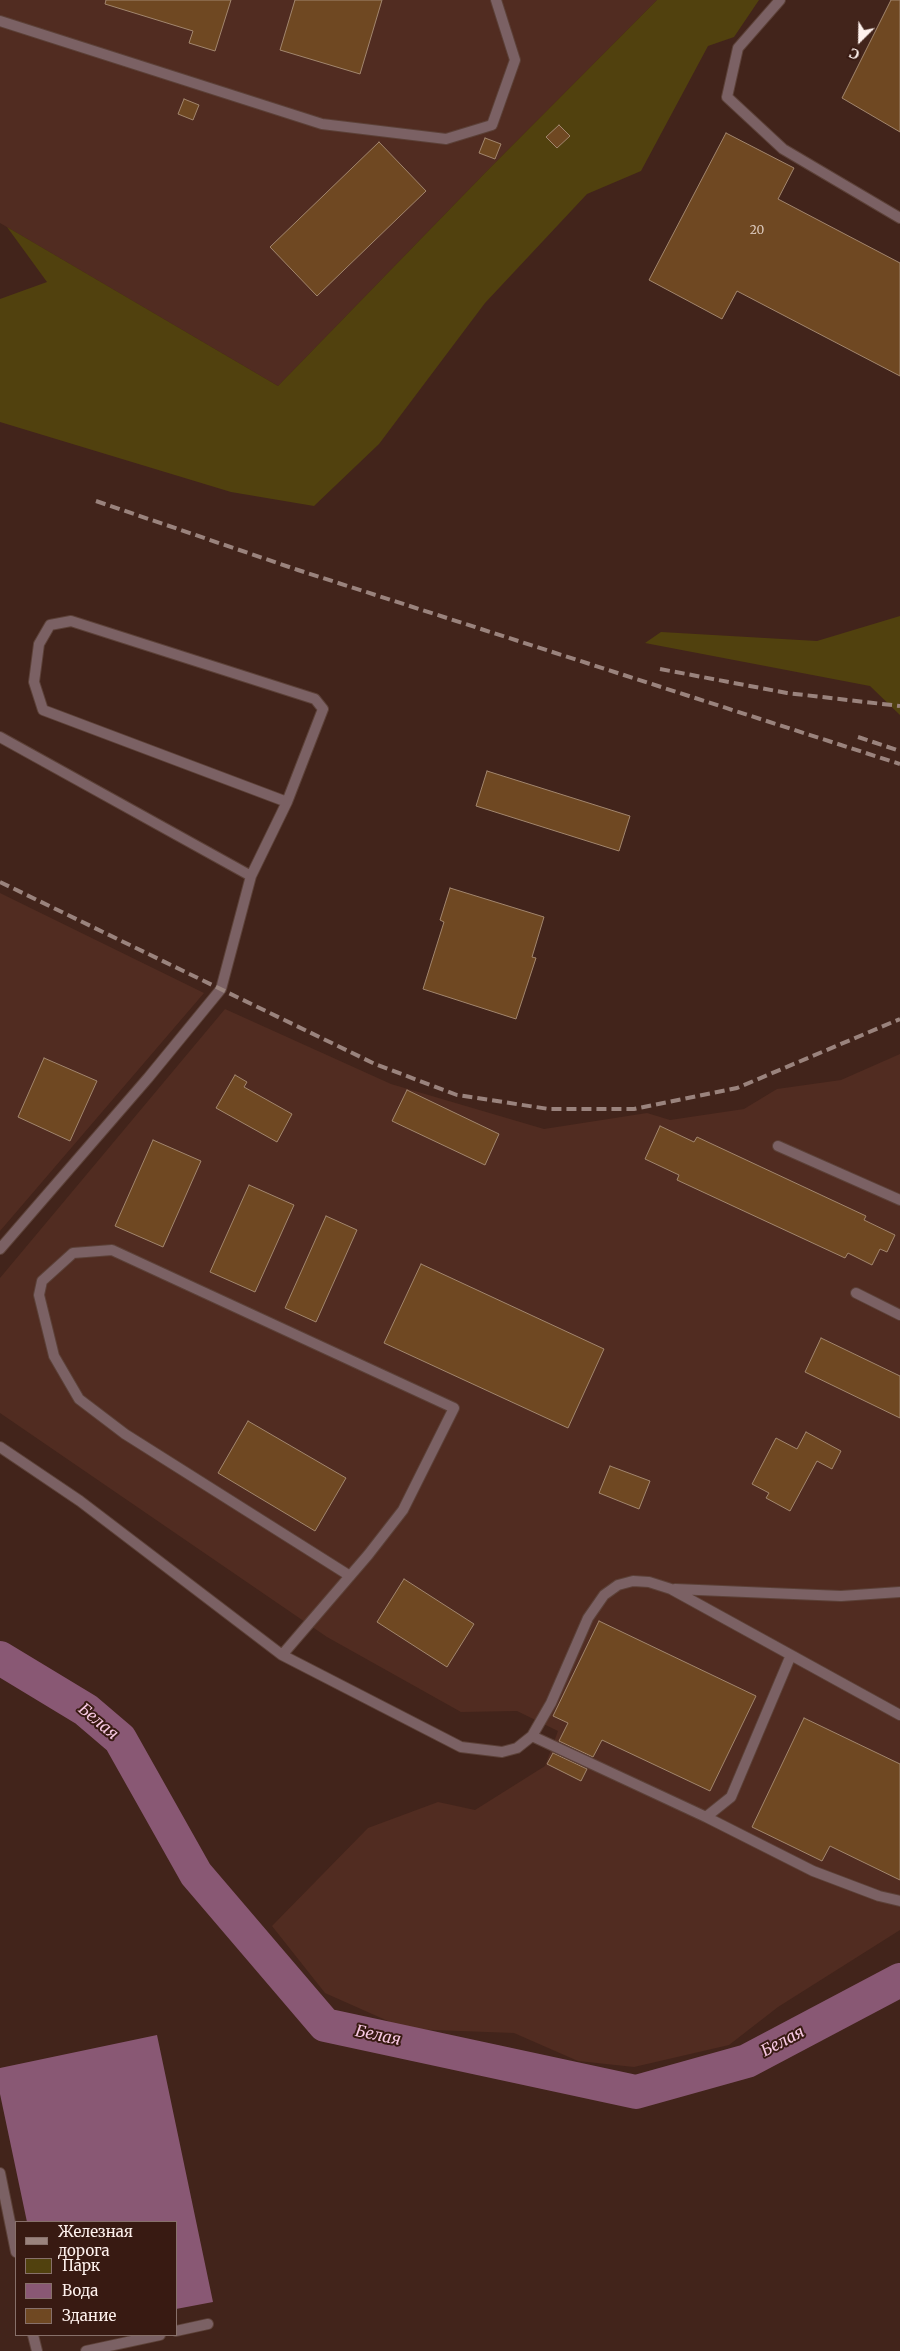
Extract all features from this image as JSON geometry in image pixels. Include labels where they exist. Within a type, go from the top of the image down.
[{"type":"lane","points":[[0,21],[322,124],[446,139],[492,126],[515,60],[496,0]]},
{"type":"lane","points":[[780,0],[738,48],[727,97],[782,149],[900,218]]},
{"type":"lane","points":[[0,1249],[142,1086],[221,989],[251,876],[287,802],[323,709],[315,699],[71,621],[50,625],[39,644],[34,682],[43,710],[287,802]]},
{"type":"lane","points":[[0,737],[251,876]]},
{"type":"lane","points":[[778,1146],[900,1200]]},
{"type":"lane","points":[[282,1655],[350,1576],[403,1510],[454,1408],[112,1250],[74,1253],[42,1281],[39,1295],[54,1356],[79,1399],[125,1434],[350,1576]]},
{"type":"lane","points":[[856,1293],[900,1315]]},
{"type":"lane","points":[[0,1447],[80,1501],[282,1655],[461,1747],[502,1752],[517,1748],[532,1736],[551,1703],[588,1618],[604,1595],[618,1585],[633,1581],[649,1582],[671,1589],[900,1715]]},
{"type":"lane","points":[[671,1589],[841,1596],[900,1592]]},
{"type":"lane","points":[[706,1818],[731,1797],[791,1655]]},
{"type":"lane","points":[[532,1736],[814,1871],[879,1896],[900,1901]]},
{"type":"lane","points":[[0,2173],[15,2247]]},
{"type":"lane","points":[[178,2331],[208,2324]]},
{"type":"lane","points":[[33,2336],[37,2351]]},
{"type":"lane","points":[[86,2351],[155,2336]]},
{"type":"shaded area","points":[[0,0],[657,0],[484,174],[278,386],[0,223]]},
{"type":"shaded area","points":[[0,893],[204,993],[0,1231]]},
{"type":"shaded area","points":[[225,1009],[391,1084],[544,1129],[647,1113],[670,1120],[744,1109],[777,1089],[841,1080],[900,1054],[900,1930],[778,2007],[729,2045],[634,2067],[578,2061],[514,2033],[406,2029],[325,1993],[272,1926],[368,1828],[438,1802],[475,1810],[545,1766],[558,1731],[517,1711],[461,1712],[327,1637],[0,1413],[0,1278]]},
{"type":"green space","points":[[657,0],[759,0],[734,37],[708,46],[641,171],[587,194],[485,303],[379,444],[314,506],[231,492],[0,422],[0,299],[47,282],[7,227],[278,386],[484,174]]},
{"type":"green space","points":[[900,616],[900,715],[870,686],[645,643],[661,632],[817,641]]},
{"type":"water","points":[[157,2035],[213,2302],[178,2309],[178,2221],[27,2221],[0,2094],[0,2068]]},
{"type":"building","points":[[106,0],[231,0],[215,51],[189,43],[193,31],[105,4]]},
{"type":"building","points":[[295,0],[382,0],[360,74],[280,50]]},
{"type":"building","points":[[891,0],[900,0],[900,132],[842,98]]},
{"type":"building","points":[[184,99],[199,105],[193,120],[178,114]]},
{"type":"building","points":[[559,125],[570,136],[557,148],[546,137]]},
{"type":"building","points":[[726,133],[794,168],[778,199],[900,263],[900,376],[737,291],[722,319],[649,280]]},
{"type":"building","points":[[485,138],[501,144],[495,159],[479,153]]},
{"type":"building","points":[[379,142],[426,191],[317,296],[270,247]]},
{"type":"building","points":[[487,771],[630,816],[619,851],[476,806]]},
{"type":"building","points":[[450,888],[544,917],[532,957],[536,958],[516,1019],[423,989],[444,922],[440,920]]},
{"type":"building","points":[[44,1058],[97,1081],[70,1141],[18,1117]]},
{"type":"building","points":[[235,1075],[247,1082],[244,1087],[292,1114],[277,1142],[216,1108]]},
{"type":"building","points":[[407,1090],[499,1134],[485,1165],[392,1121]]},
{"type":"building","points":[[660,1126],[694,1142],[697,1137],[866,1216],[864,1220],[895,1235],[887,1252],[880,1249],[872,1265],[848,1253],[845,1258],[677,1180],[679,1175],[645,1159]]},
{"type":"building","points":[[153,1140],[201,1161],[163,1247],[115,1226]]},
{"type":"building","points":[[249,1185],[294,1205],[255,1292],[210,1272]]},
{"type":"building","points":[[326,1216],[357,1230],[316,1322],[285,1308]]},
{"type":"building","points":[[421,1264],[604,1349],[568,1428],[384,1343]]},
{"type":"building","points":[[821,1338],[900,1376],[900,1418],[805,1372]]},
{"type":"building","points":[[248,1421],[346,1478],[315,1531],[218,1473]]},
{"type":"building","points":[[806,1432],[841,1451],[832,1469],[817,1461],[790,1511],[766,1498],[769,1493],[752,1484],[776,1438],[797,1449]]},
{"type":"building","points":[[610,1466],[650,1481],[639,1509],[599,1493]]},
{"type":"building","points":[[404,1579],[474,1624],[447,1667],[377,1622]]},
{"type":"building","points":[[599,1621],[756,1696],[710,1791],[602,1740],[593,1757],[559,1741],[568,1723],[553,1716]]},
{"type":"building","points":[[804,1718],[900,1764],[900,1880],[830,1846],[822,1861],[752,1827]]},
{"type":"building","points":[[553,1753],[587,1769],[581,1781],[547,1764]]},
{"type":"waterway","name":"Белая","points":[[0,1658],[86,1710],[120,1739],[196,1874],[325,2025],[636,2092],[747,2061],[900,1980]]},
{"type":"railway","points":[[96,501],[298,570],[900,764]]},
{"type":"railway","points":[[660,669],[787,693],[900,706]]},
{"type":"railway","points":[[858,737],[900,751]]},
{"type":"railway","points":[[0,882],[375,1064],[457,1095],[549,1109],[634,1109],[737,1088],[900,1019]]}]
